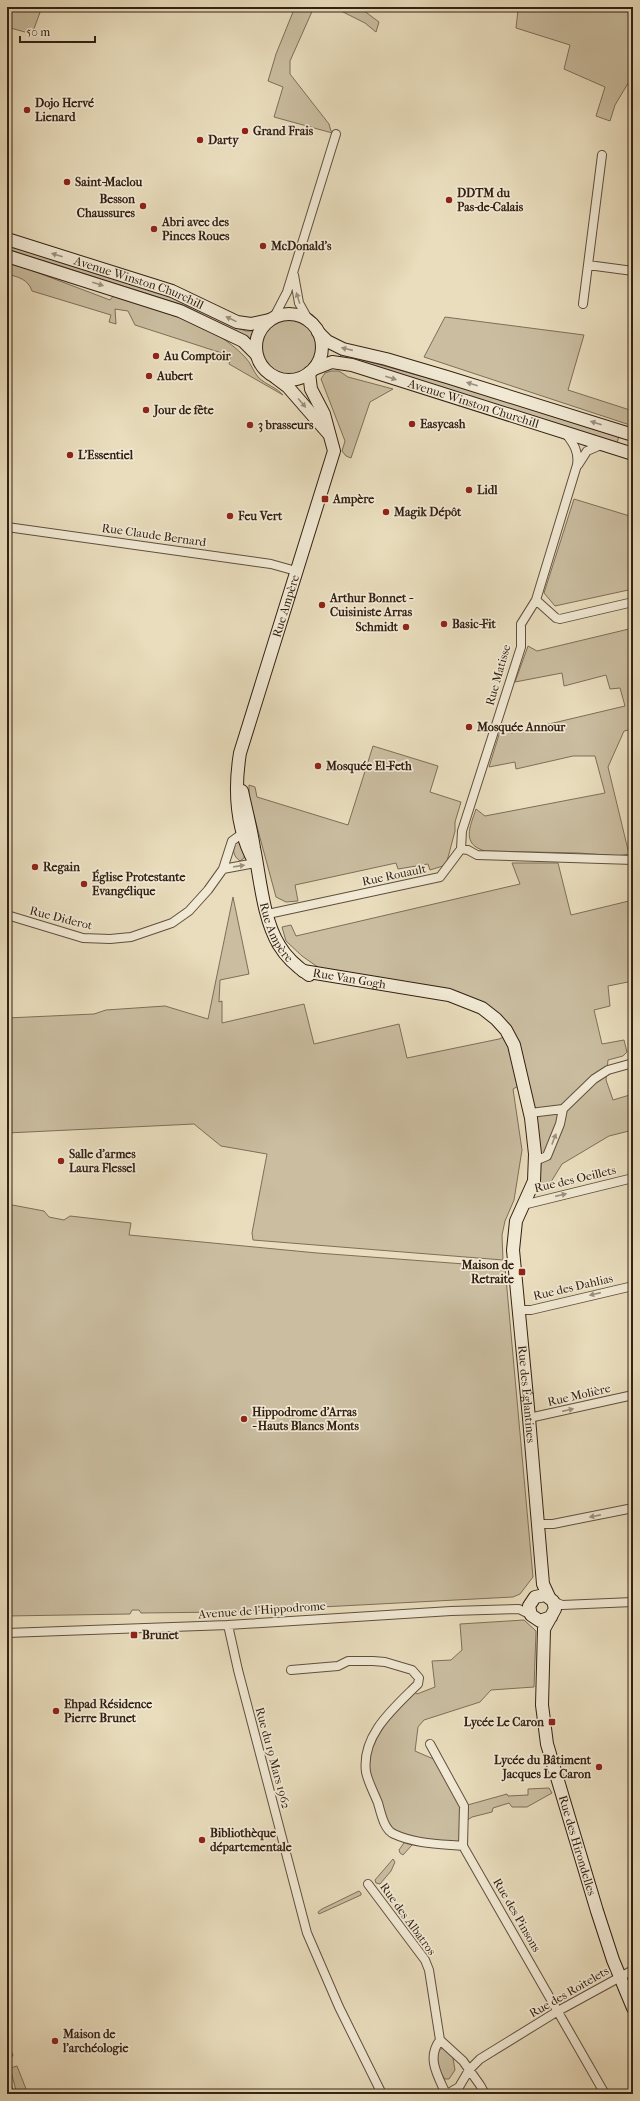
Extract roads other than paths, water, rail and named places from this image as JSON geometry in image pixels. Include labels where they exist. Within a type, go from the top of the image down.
[{"type":"street","points":[[331,437],[288,387],[261,366],[256,354],[257,337],[263,326],[272,319],[284,300],[336,134]]},
{"type":"street","points":[[583,304],[602,155]]},
{"type":"street","name":"Avenue Winston Churchill","points":[[7,239],[172,291],[241,323],[251,324],[272,319]]},
{"type":"street","name":"Avenue Winston Churchill","points":[[7,256],[180,311],[243,341],[256,354]]},
{"type":"street","points":[[588,265],[633,270]]},
{"type":"street","points":[[274,376],[282,379],[294,380],[311,371],[318,362],[322,349],[318,332],[302,310],[297,296],[294,272]]},
{"type":"street","points":[[272,319],[290,314],[302,317],[309,321]]},
{"type":"street","name":"Avenue Winston Churchill","points":[[318,332],[327,341],[343,349],[386,359],[447,377],[633,435]]},
{"type":"street","name":"Avenue Winston Churchill","points":[[311,371],[332,362],[352,365],[633,454]]},
{"type":"street","name":"Rue Ampère","points":[[256,863],[250,853],[243,833],[236,799],[240,753],[250,715],[333,455],[334,445],[322,409],[311,389],[311,371]]},
{"type":"street","points":[[566,434],[574,444],[578,454],[577,465]]},
{"type":"street","points":[[577,465],[587,451],[601,444]]},
{"type":"street","name":"Rue Matisse","points":[[461,849],[462,831],[521,647],[521,624],[536,600],[577,465]]},
{"type":"street","name":"Rue Claude Bernard","points":[[7,527],[271,564],[296,571]]},
{"type":"street","points":[[536,600],[556,618],[560,619],[633,602]]},
{"type":"street","name":"Rue Ampère","points":[[238,776],[268,914],[278,944],[287,956],[303,971]]},
{"type":"street","points":[[243,833],[253,841]]},
{"type":"street","name":"Rue Diderot","points":[[7,915],[83,938],[110,939],[131,937],[172,923],[189,911],[208,890],[223,869],[232,841],[243,833]]},
{"type":"street","points":[[461,849],[468,850],[477,855],[633,860]]},
{"type":"street","name":"Rue Rouault","points":[[268,914],[440,877],[461,849]]},
{"type":"street","points":[[223,869],[256,863]]},
{"type":"street","name":"Rue Van Gogh","points":[[303,971],[449,995],[482,1008],[496,1019],[506,1030],[514,1045],[534,1135],[534,1181],[523,1205]]},
{"type":"street","points":[[535,1161],[547,1156],[560,1124],[563,1109],[594,1079],[608,1070],[633,1063]]},
{"type":"street","points":[[530,1113],[563,1109]]},
{"type":"street","name":"Rue des Oeillets","points":[[523,1205],[633,1178]]},
{"type":"street","name":"Rue des Églantines","points":[[523,1205],[516,1221],[513,1250],[539,1524],[543,1584],[548,1604]]},
{"type":"street","name":"Rue des Dahlias","points":[[519,1310],[531,1310],[633,1286]]},
{"type":"street","name":"Rue Molière","points":[[529,1418],[633,1395]]},
{"type":"street","points":[[539,1524],[553,1524],[633,1508]]},
{"type":"street","points":[[537,1621],[529,1611],[548,1604],[633,1602]]},
{"type":"street","name":"Avenue de l'Hippodrome","points":[[7,1633],[228,1625],[367,1616],[519,1609],[548,1604]]},
{"type":"street","name":"Rue des Hirondelles","points":[[548,1604],[537,1621],[542,1705],[547,1744],[597,1911],[633,2008]]},
{"type":"street","name":"Avenue de l'Hippodrome","points":[[519,1609],[537,1621]]},
{"type":"street","name":"Rue du 19 Mars 1962","points":[[228,1625],[238,1670],[308,1933],[339,2007],[382,2094]]},
{"type":"street","points":[[291,1670],[338,1666],[348,1661],[385,1662],[412,1670],[419,1678],[418,1684],[383,1721],[369,1740],[365,1761],[367,1774],[386,1827],[394,1834],[421,1841],[463,1846],[464,1806],[430,1744]]},
{"type":"street","name":"Rue des Pinsons","points":[[463,1846],[605,2094]]},
{"type":"street","name":"Rue des Albatros","points":[[368,1884],[425,1960],[429,1970],[440,2040]]},
{"type":"street","name":"Rue des Roitelets","points":[[447,2094],[459,2087],[469,2070],[480,2059],[558,2011],[633,1970]]},
{"type":"street","points":[[447,2094],[432,2062],[436,2046],[440,2040],[463,2061],[485,2094]]},
{"type":"street","points":[[7,2086],[9,2094]]},
{"type":"place","name":"Dojo Hervé Lienard","points":[[27,110]]},
{"type":"place","name":"Grand Frais","points":[[245,131]]},
{"type":"place","name":"Darty","points":[[200,140]]},
{"type":"place","name":"Saint-Maclou","points":[[67,182]]},
{"type":"place","name":"DDTM du Pas-de-Calais","points":[[449,200]]},
{"type":"place","name":"Besson Chaussures","points":[[143,206]]},
{"type":"place","name":"Abri avec des Pinces Roues","points":[[154,229]]},
{"type":"place","name":"McDonald's","points":[[263,246]]},
{"type":"place","name":"Au Comptoir","points":[[156,356]]},
{"type":"place","name":"Aubert","points":[[149,376]]},
{"type":"place","name":"Jour de fête","points":[[146,410]]},
{"type":"place","name":"Easycash","points":[[412,424]]},
{"type":"place","name":"3 brasseurs","points":[[250,425]]},
{"type":"place","name":"L’Essentiel","points":[[70,455]]},
{"type":"place","name":"Lidl","points":[[469,490]]},
{"type":"place","name":"Ampère","points":[[325,499]]},
{"type":"place","name":"Magik Dépôt","points":[[386,512]]},
{"type":"place","name":"Feu Vert","points":[[230,516]]},
{"type":"place","name":"Arthur Bonnet - Cuisiniste Arras","points":[[322,605]]},
{"type":"place","name":"Basic-Fit","points":[[444,624]]},
{"type":"place","name":"Schmidt","points":[[406,627]]},
{"type":"place","name":"Mosquée Annour","points":[[469,727]]},
{"type":"place","name":"Mosquée El-Feth","points":[[318,766]]},
{"type":"place","name":"Regain","points":[[35,867]]},
{"type":"place","name":"Église Protestante Evangélique","points":[[84,884]]},
{"type":"place","name":"Salle d'armes Laura Flessel","points":[[61,1161]]},
{"type":"place","name":"Maison de Retraite","points":[[522,1272]]},
{"type":"place","name":"Hippodrome d'Arras - Hauts Blancs Monts","points":[[244,1419]]},
{"type":"place","name":"Brunet","points":[[134,1635]]},
{"type":"place","name":"Ehpad Résidence Pierre Brunet","points":[[56,1711]]},
{"type":"place","name":"Lycée Le Caron","points":[[552,1722]]},
{"type":"place","name":"Lycée du Bâtiment Jacques Le Caron","points":[[599,1767]]},
{"type":"place","name":"Bibliothèque départementale","points":[[202,1840]]},
{"type":"place","name":"Maison de l'archéologie","points":[[55,2041]]}]
